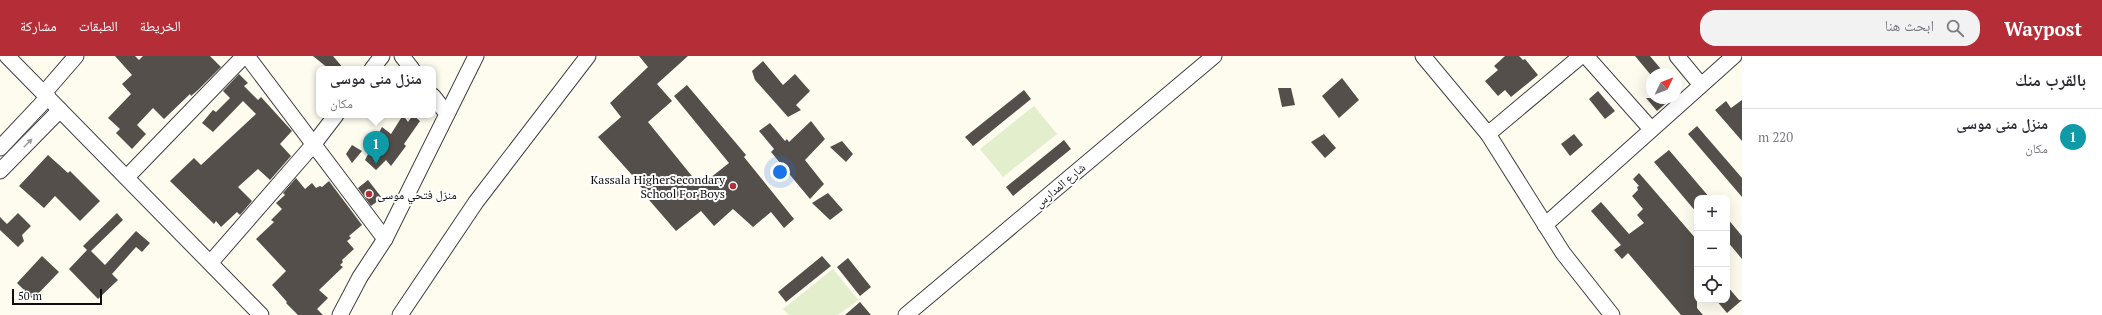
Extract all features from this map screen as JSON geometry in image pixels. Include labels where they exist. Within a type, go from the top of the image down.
[{"type":"street","points":[[6,56],[211,262],[261,315]]},
{"type":"street","points":[[0,148],[46,95],[76,56]]},
{"type":"street","points":[[127,177],[244,56]]},
{"type":"street","points":[[248,56],[385,239]]},
{"type":"street","points":[[374,66],[382,56]]},
{"type":"street","points":[[402,56],[410,66]]},
{"type":"street","points":[[340,315],[360,277],[385,239],[476,56]]},
{"type":"street","points":[[400,315],[476,202],[588,56]]},
{"type":"street","name":"شارع المدارس","points":[[906,315],[1214,56]]},
{"type":"street","points":[[1423,56],[1488,134],[1563,252],[1612,315]]},
{"type":"street","points":[[1488,134],[1581,56]]},
{"type":"street","points":[[1586,56],[1651,129]]},
{"type":"street","points":[[1677,56],[1701,85]]},
{"type":"street","points":[[1545,225],[1734,56]]},
{"type":"street","points":[[436,100],[447,114]]},
{"type":"street","points":[[0,171],[60,110]]},
{"type":"street","points":[[211,262],[314,145],[334,118]]},
{"type":"green space","points":[[1034,106],[1057,134],[1003,177],[980,149]]},
{"type":"green space","points":[[833,269],[858,300],[838,315],[789,315],[783,309]]},
{"type":"building","points":[[115,56],[135,56],[139,60],[143,56],[210,56],[221,67],[198,90],[191,96],[190,94],[164,119],[153,108],[137,125],[146,134],[132,149],[116,133],[120,129],[108,118],[131,94],[122,84],[132,75]]},
{"type":"building","points":[[313,56],[333,56],[341,66],[325,66]]},
{"type":"building","points":[[639,56],[688,56],[657,84],[672,101],[648,122],[700,186],[729,163],[674,96],[687,85],[746,155],[744,157],[794,219],[784,228],[771,212],[753,227],[733,209],[714,226],[701,211],[676,231],[643,193],[645,191],[640,186],[641,185],[598,137],[621,117],[610,103],[648,67]]},
{"type":"building","points":[[1505,56],[1519,56],[1523,60],[1525,59],[1538,75],[1511,97],[1505,90],[1498,96],[1485,81],[1498,70],[1494,66]]},
{"type":"building","points":[[1635,56],[1650,56],[1660,68],[1646,69]]},
{"type":"building","points":[[763,61],[783,85],[795,74],[810,91],[796,105],[801,110],[788,117],[755,80],[752,71]]},
{"type":"building","points":[[239,74],[248,83],[244,86],[258,100],[261,97],[292,131],[280,144],[291,156],[270,180],[258,169],[238,187],[252,201],[240,215],[237,212],[221,227],[216,221],[214,224],[170,181],[194,158],[201,165],[256,114],[243,101],[213,132],[202,123],[213,110],[216,112],[230,98],[223,91]]},
{"type":"building","points":[[1342,78],[1359,100],[1339,118],[1322,96]]},
{"type":"building","points":[[1278,88],[1291,88],[1295,105],[1282,107]]},
{"type":"building","points":[[1024,90],[1031,99],[973,146],[965,137]]},
{"type":"building","points":[[1598,91],[1615,111],[1605,119],[1589,99]]},
{"type":"building","points":[[1742,100],[1742,141],[1715,110],[1726,101],[1731,108]]},
{"type":"building","points":[[1651,104],[1665,104],[1657,111]]},
{"type":"building","points":[[401,118],[405,118],[408,122],[411,118],[416,118],[420,121],[404,144],[406,146],[391,166],[386,160],[376,170],[365,160],[382,127],[391,134]]},
{"type":"building","points":[[811,121],[825,139],[805,160],[824,184],[810,199],[771,152],[774,149],[759,131],[770,123],[785,141],[787,139],[789,142]]},
{"type":"building","points":[[1697,126],[1742,178],[1742,197],[1688,134]]},
{"type":"building","points":[[1324,134],[1336,148],[1325,158],[1311,142]]},
{"type":"building","points":[[1574,134],[1583,145],[1570,156],[1561,144]]},
{"type":"building","points":[[1064,140],[1071,149],[1013,196],[1006,187]]},
{"type":"building","points":[[842,141],[853,154],[846,162],[830,147]]},
{"type":"building","points":[[352,145],[362,151],[352,163],[346,154]]},
{"type":"building","points":[[1669,150],[1707,195],[1694,195],[1694,209],[1654,162]]},
{"type":"building","points":[[48,155],[68,173],[70,171],[100,201],[80,221],[55,196],[44,208],[19,186]]},
{"type":"building","points":[[1639,173],[1694,237],[1694,303],[1697,303],[1697,308],[1703,315],[1681,315],[1628,253],[1622,259],[1614,250],[1621,245],[1591,211],[1601,202],[1629,234],[1644,223],[1637,215],[1643,209],[1632,196],[1638,190],[1637,187],[1639,186],[1633,179]]},
{"type":"building","points":[[296,178],[305,189],[312,183],[316,188],[320,186],[322,187],[329,181],[362,225],[349,236],[351,238],[347,241],[354,249],[342,260],[343,262],[340,265],[343,267],[319,290],[328,298],[317,309],[323,315],[298,315],[286,303],[287,302],[272,285],[286,271],[256,239],[274,222],[271,220],[282,209],[276,203],[285,195],[283,193]]},
{"type":"building","name":"منزل فتحي موسى","points":[[368,180],[382,198],[371,206],[358,188]]},
{"type":"building","points":[[828,193],[843,210],[830,220],[812,203]]},
{"type":"building","points":[[18,213],[31,226],[22,235],[24,241],[18,247],[0,230],[0,217],[7,224]]},
{"type":"building","points":[[117,213],[123,220],[91,251],[105,265],[136,231],[150,243],[142,252],[136,247],[112,274],[118,280],[98,299],[69,269],[87,250],[83,246]]},
{"type":"building","points":[[1730,222],[1742,236],[1742,259],[1730,245]]},
{"type":"building","points":[[42,256],[59,272],[33,299],[17,283]]},
{"type":"building","points":[[822,256],[831,266],[786,302],[778,292]]},
{"type":"building","points":[[848,258],[871,287],[860,296],[837,267]]},
{"type":"building","points":[[1730,290],[1739,300],[1742,300],[1727,313],[1719,303],[1730,303]]},
{"type":"building","points":[[860,302],[871,315],[845,315]]},
{"type":"place","name":"منزل منى موسى","points":[[376,164]]},
{"type":"place","name":"Kassala HigherSecondary School For Boys","points":[[733,186]]},
{"type":"place","name":"منزل فتحي موسى","points":[[369,194]]}]
